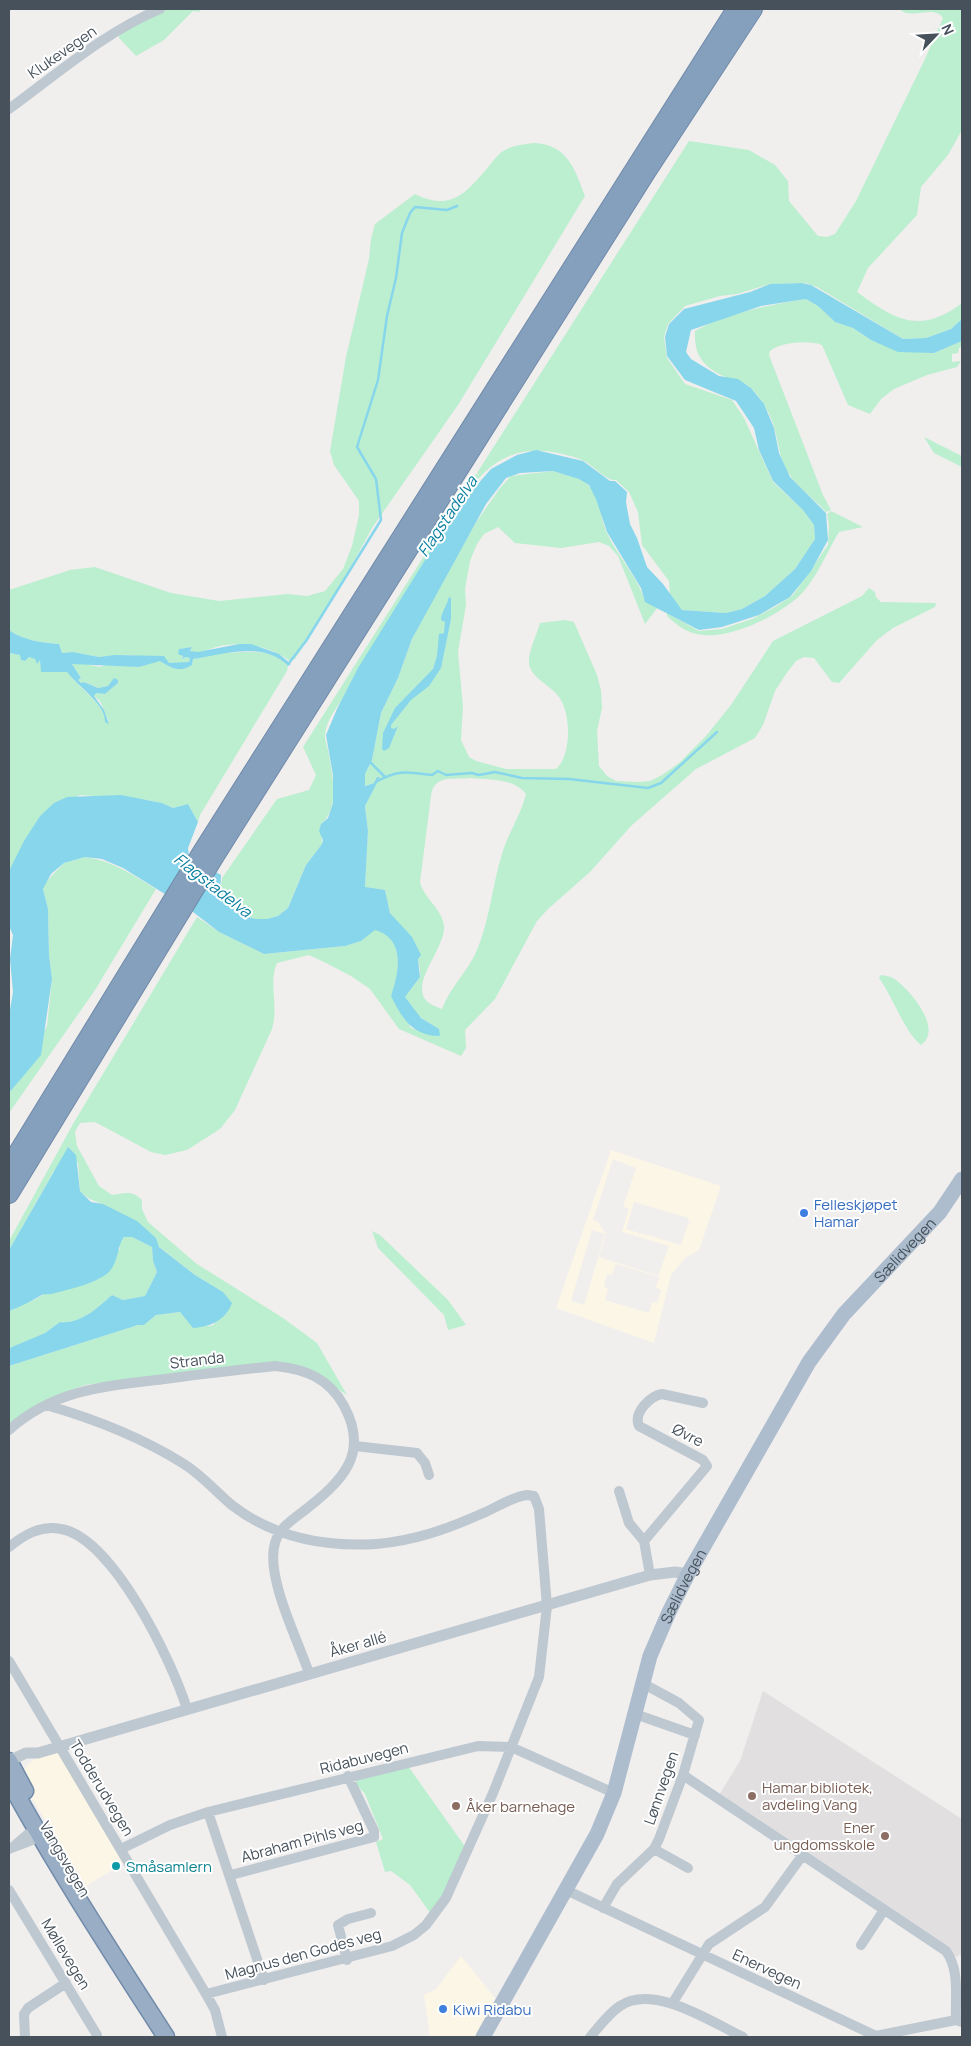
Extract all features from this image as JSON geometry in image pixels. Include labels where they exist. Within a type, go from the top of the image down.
[{"type":"highway","points":[[9,1167],[172,912],[736,9]]},
{"type":"highway","points":[[207,856],[753,9]]},
{"type":"highway","points":[[9,1194],[172,912]]},
{"type":"highway","name":"Vangsvegen","points":[[10,1770],[41,1831],[92,1906],[118,1959],[166,2037]]},
{"type":"main road","name":"Sælidvegen","points":[[483,2037],[597,1834],[614,1793],[642,1683],[659,1633],[688,1574],[809,1362],[844,1314],[940,1212],[962,1179]]},
{"type":"street","name":"Klukevegen","points":[[9,108],[103,41],[143,16],[160,9]]},
{"type":"street","name":"Stranda","points":[[9,1430],[46,1405],[81,1390],[106,1385],[267,1367],[289,1368],[311,1374],[321,1379],[331,1388],[347,1412],[355,1446]]},
{"type":"street","name":"Øvre","points":[[644,1541],[707,1466],[703,1460],[639,1426],[638,1417],[651,1398],[656,1395],[662,1394],[703,1402]]},
{"type":"street","points":[[46,1405],[101,1422],[156,1447],[186,1465],[242,1512],[278,1533]]},
{"type":"street","points":[[309,1673],[275,1577],[273,1556],[278,1533],[331,1488],[348,1464],[355,1446],[417,1452],[425,1463],[428,1475]]},
{"type":"street","points":[[619,1491],[629,1523],[644,1541],[650,1575]]},
{"type":"street","name":"Magnus den Godes veg","points":[[206,1994],[380,1951],[414,1935],[434,1914],[459,1871],[539,1677],[547,1606],[542,1524],[534,1496],[522,1495],[427,1536],[378,1544],[321,1543],[278,1533]]},
{"type":"street","points":[[9,1548],[20,1537],[41,1529],[61,1529],[80,1537],[112,1569],[134,1599],[169,1659],[187,1708]]},
{"type":"street","name":"Åker allé","points":[[10,1770],[38,1753],[187,1708],[650,1575],[675,1572],[688,1574]]},
{"type":"street","name":"Todderudvegen","points":[[9,1661],[206,1994],[215,2010],[222,2037]]},
{"type":"street","name":"Lønnvegen","points":[[603,1908],[617,1884],[654,1849],[683,1775],[699,1720],[679,1703],[642,1683]]},
{"type":"street","name":"Lønnvegen","points":[[635,1714],[694,1735]]},
{"type":"street","name":"Ridabuvegen","points":[[121,1850],[170,1825],[208,1812],[348,1776],[478,1746],[511,1747],[614,1793]]},
{"type":"street","points":[[683,1775],[946,1951],[951,1957],[955,1973],[959,2021]]},
{"type":"street","name":"Abraham Pihls veg","points":[[231,1875],[374,1837],[374,1831],[348,1776]]},
{"type":"street","points":[[208,1812],[231,1875],[264,1980]]},
{"type":"street","points":[[11,1848],[41,1831]]},
{"type":"street","name":"Lønnvegen","points":[[654,1849],[688,1868]]},
{"type":"street","points":[[672,2004],[700,1955],[719,1936],[739,1926],[765,1907],[802,1856]]},
{"type":"street","name":"Møllevegen","points":[[9,1890],[97,2035]]},
{"type":"street","name":"Enervegen","points":[[566,1890],[876,2037],[959,2021]]},
{"type":"street","points":[[861,1945],[884,1910]]},
{"type":"street","points":[[347,1960],[338,1925],[348,1919],[371,1914]]},
{"type":"street","points":[[25,2037],[24,2014],[28,2008],[66,1983]]},
{"type":"street","points":[[590,2037],[614,2011],[626,2002],[650,1998],[672,2004],[743,2037]]},
{"type":"shaded area","points":[[611,1150],[721,1186],[699,1250],[686,1257],[671,1275],[654,1343],[556,1308]],"holes":[[[613,1159],[636,1168],[623,1207],[629,1209],[622,1232],[669,1246],[658,1276],[599,1257],[606,1234],[598,1222],[593,1220]],[[634,1202],[689,1218],[688,1221],[691,1222],[688,1224],[681,1245],[641,1233],[639,1236],[639,1233],[626,1229]],[[592,1230],[605,1234],[584,1305],[571,1301]],[[616,1264],[659,1277],[656,1288],[661,1290],[657,1303],[652,1302],[649,1313],[605,1300],[608,1289],[604,1287],[607,1274],[612,1275]]]},
{"type":"shaded area","points":[[763,1691],[962,1819],[962,1957],[959,1954],[958,1957],[955,1956],[719,1795],[740,1761]]},
{"type":"shaded area","points":[[59,1752],[124,1863],[86,1886],[30,1795],[22,1774],[28,1764],[34,1759]]},
{"type":"shaded area","points":[[461,1956],[495,1998],[490,2014],[479,2034],[474,2037],[430,2037],[424,1995],[436,1989]]},
{"type":"green space","points":[[167,9],[198,9],[201,12],[193,11],[164,40],[136,56],[119,38],[119,34]]},
{"type":"green space","points":[[899,9],[962,9],[962,130],[948,155],[921,187],[917,215],[868,268],[857,292],[884,310],[908,320],[933,319],[947,313],[962,303],[962,319],[951,329],[926,338],[903,339],[817,287],[806,283],[770,284],[685,306],[668,324],[664,337],[667,358],[685,384],[732,400],[744,418],[773,482],[803,510],[814,525],[815,539],[795,569],[765,596],[742,609],[726,613],[682,610],[670,596],[669,581],[642,545],[638,512],[629,492],[616,480],[604,476],[584,461],[558,453],[527,451],[514,454],[502,460],[481,476],[462,500],[347,694],[330,718],[325,735],[333,779],[333,799],[327,817],[321,824],[322,844],[306,865],[288,908],[278,916],[267,919],[256,919],[240,915],[220,896],[222,878],[277,799],[309,790],[316,775],[303,747],[476,474],[480,475],[477,473],[689,141],[749,150],[775,165],[788,181],[789,201],[818,236],[827,237],[835,234],[856,201],[943,18],[934,12],[910,14]]},
{"type":"green space","points":[[535,143],[555,148],[569,160],[585,196],[458,405],[372,528],[346,576],[295,659],[290,661],[265,648],[239,644],[220,646],[197,652],[190,651],[192,647],[180,649],[183,659],[186,657],[190,658],[189,662],[175,664],[132,655],[99,657],[73,652],[62,653],[59,644],[32,640],[9,630],[9,590],[70,570],[95,567],[171,593],[219,601],[287,594],[307,596],[325,591],[343,569],[352,546],[359,515],[359,501],[334,465],[330,451],[346,357],[369,259],[375,224],[415,194],[439,201],[457,197],[473,184],[503,151],[516,146]]},
{"type":"green space","points":[[806,299],[818,306],[835,322],[853,328],[871,340],[934,353],[962,341],[962,346],[959,348],[958,353],[952,354],[952,362],[961,361],[957,367],[927,375],[894,389],[881,399],[870,414],[848,405],[822,345],[817,343],[795,343],[770,351],[769,355],[823,495],[831,510],[826,512],[787,472],[771,419],[760,399],[749,386],[723,376],[707,366],[697,351],[695,338],[695,331],[721,319],[763,307]]},
{"type":"green space","points":[[924,437],[962,456],[962,467],[934,453]]},
{"type":"green space","points":[[553,471],[585,482],[595,495],[606,531],[637,583],[645,601],[658,607],[645,624],[618,556],[609,546],[599,542],[561,548],[515,543],[498,527],[484,534],[477,544],[470,561],[465,589],[466,605],[458,652],[463,707],[461,740],[469,757],[476,761],[506,769],[556,769],[561,763],[565,754],[568,734],[566,713],[559,697],[537,678],[529,663],[531,648],[540,623],[565,620],[574,622],[597,675],[601,690],[602,708],[597,731],[599,766],[607,776],[616,781],[639,782],[650,781],[662,775],[679,763],[706,736],[731,705],[773,641],[862,596],[869,588],[875,592],[876,597],[881,602],[936,603],[935,607],[893,628],[877,640],[839,683],[832,682],[814,658],[804,657],[796,661],[775,691],[763,725],[755,738],[696,769],[631,826],[590,872],[537,921],[495,999],[465,1030],[466,1048],[461,1056],[399,1029],[370,989],[351,976],[309,955],[277,963],[273,978],[274,1020],[272,1029],[235,1110],[220,1129],[187,1150],[165,1155],[151,1152],[95,1122],[80,1123],[75,1132],[77,1146],[99,1186],[112,1195],[128,1193],[139,1197],[142,1200],[142,1209],[148,1222],[197,1264],[283,1318],[317,1343],[347,1395],[306,1368],[122,1380],[85,1385],[60,1394],[9,1427],[9,1366],[138,1325],[144,1325],[156,1315],[180,1312],[195,1325],[214,1325],[223,1292],[195,1275],[110,1208],[84,1195],[80,1191],[78,1163],[54,1171],[9,1250],[9,1241],[73,1124],[197,917],[219,932],[264,954],[345,946],[361,941],[375,929],[392,940],[396,948],[398,967],[392,996],[411,1028],[439,1036],[439,1029],[414,1012],[405,997],[420,977],[418,959],[403,930],[390,913],[385,890],[365,888],[368,831],[365,806],[379,777],[374,783],[364,786],[365,774],[372,760],[381,713],[398,678],[412,639],[452,563],[477,521],[500,488],[511,476]],"holes":[[[471,778],[508,782],[526,794],[502,854],[485,926],[477,950],[445,1001],[442,1009],[426,1001],[422,991],[426,973],[440,944],[444,926],[440,914],[425,894],[420,882],[433,789],[436,784],[445,779]]]},
{"type":"green space","points":[[831,511],[863,527],[839,532],[819,570],[804,591],[784,608],[743,628],[716,635],[704,635],[688,631],[667,616],[667,613],[699,631],[722,629],[752,619],[775,607],[793,595],[828,545],[829,525],[827,514]]},
{"type":"green space","points":[[245,652],[273,655],[288,666],[287,671],[200,815],[198,822],[188,804],[173,808],[162,803],[147,800],[80,795],[40,816],[9,871],[9,653],[21,655],[21,660],[25,661],[29,657],[40,660],[47,671],[67,672],[98,704],[109,722],[100,701],[94,696],[95,693],[105,694],[118,683],[114,679],[108,686],[98,688],[84,682],[81,683],[77,681],[81,678],[72,664],[82,663],[100,667],[109,664],[139,667],[160,660],[175,669],[183,669],[192,665],[193,659],[219,653]]},
{"type":"green space","points":[[85,857],[114,865],[156,889],[95,990],[9,1113],[9,1093],[19,1080],[47,1026],[52,979],[49,955],[48,909],[43,889],[45,883],[64,863]]},
{"type":"green space","points":[[881,975],[892,977],[900,983],[922,1009],[929,1029],[927,1038],[921,1045],[904,1024],[879,978]]},
{"type":"green space","points":[[372,1231],[380,1235],[448,1300],[466,1325],[448,1330],[444,1315],[378,1248]]},
{"type":"green space","points":[[124,1237],[132,1237],[152,1247],[153,1261],[157,1272],[145,1296],[123,1300],[112,1295],[82,1318],[60,1322],[45,1333],[9,1349],[9,1311],[36,1299],[120,1249],[120,1242]]},
{"type":"green space","points":[[408,1766],[466,1848],[442,1898],[431,1914],[410,1885],[391,1871],[385,1872],[376,1842],[383,1839],[365,1794],[356,1784],[356,1778]]},
{"type":"water","name":"Flagstadelva","points":[[802,283],[811,285],[903,339],[926,338],[951,329],[962,319],[962,341],[934,353],[898,352],[871,340],[853,328],[835,322],[818,306],[806,299],[761,306],[691,330],[686,352],[691,359],[719,376],[738,379],[751,388],[764,404],[774,428],[779,453],[790,477],[826,513],[828,540],[811,571],[790,597],[759,615],[722,627],[699,630],[645,602],[641,588],[607,532],[596,499],[589,485],[579,479],[553,471],[520,473],[506,478],[486,504],[412,639],[398,678],[381,713],[372,760],[365,774],[365,786],[374,783],[377,777],[380,777],[365,806],[368,831],[365,887],[385,890],[390,913],[412,937],[421,955],[418,959],[420,977],[405,997],[421,1018],[439,1029],[440,1036],[422,1033],[415,1029],[404,1018],[395,1004],[391,996],[398,967],[398,957],[392,941],[385,934],[375,930],[361,941],[345,946],[264,954],[219,932],[189,909],[123,868],[102,859],[85,857],[64,863],[51,874],[43,889],[48,909],[49,955],[52,979],[41,1055],[9,1093],[9,1016],[13,992],[10,959],[13,935],[9,926],[9,871],[24,841],[40,816],[54,803],[67,797],[121,795],[162,803],[173,808],[188,804],[198,822],[188,848],[189,856],[221,875],[220,896],[240,915],[256,919],[278,916],[288,908],[306,865],[322,844],[323,840],[319,831],[321,824],[328,818],[333,803],[333,775],[326,735],[337,709],[358,668],[430,552],[476,486],[491,469],[517,455],[536,450],[583,461],[610,481],[615,481],[627,492],[626,502],[630,524],[647,567],[663,584],[682,610],[726,613],[742,609],[765,596],[795,569],[815,539],[814,525],[803,510],[773,481],[759,450],[754,428],[736,401],[685,380],[667,356],[665,337],[669,324],[684,309],[750,292],[770,284]]},
{"type":"water","points":[[449,597],[451,598],[451,619],[441,668],[429,686],[411,700],[391,725],[391,728],[394,729],[398,726],[389,748],[384,751],[382,749],[383,733],[395,708],[433,669],[437,656],[439,634],[444,633],[445,622],[441,620],[441,617]]},
{"type":"water","points":[[9,630],[26,639],[59,644],[62,653],[73,652],[99,657],[115,655],[164,656],[169,663],[189,662],[190,658],[182,659],[183,656],[178,654],[179,649],[192,647],[190,651],[198,652],[239,644],[251,644],[279,654],[291,664],[288,666],[278,658],[267,654],[243,651],[193,659],[192,665],[183,669],[175,669],[160,661],[139,667],[72,664],[81,678],[78,680],[81,683],[84,682],[98,688],[108,686],[114,678],[118,680],[118,683],[105,694],[96,693],[94,696],[104,710],[109,724],[105,722],[104,715],[96,702],[67,672],[41,672],[40,660],[37,664],[35,659],[29,657],[25,661],[21,660],[20,655],[9,653]]},
{"type":"water","points":[[68,1147],[76,1155],[80,1191],[91,1202],[103,1204],[137,1221],[156,1238],[159,1247],[195,1275],[223,1292],[232,1303],[222,1318],[211,1324],[193,1328],[180,1312],[156,1315],[144,1325],[138,1325],[9,1366],[9,1349],[12,1347],[45,1333],[60,1322],[82,1318],[112,1295],[123,1300],[145,1296],[157,1272],[153,1261],[152,1247],[132,1237],[124,1237],[112,1268],[104,1276],[76,1287],[53,1294],[42,1295],[9,1311],[9,1250]]},
{"type":"waterway","points":[[289,663],[306,641],[381,520],[376,479],[357,447],[378,380],[402,233],[410,213],[415,207],[447,210],[457,206]]},
{"type":"waterway","points":[[376,782],[403,772],[432,775],[438,771],[446,775],[472,773],[479,775],[495,772],[522,778],[569,779],[648,788],[661,783],[717,732]]},
{"type":"waterway","points":[[369,761],[385,777]]},
{"type":"place","name":"Felleskjøpet Hamar","points":[[804,1213]]},
{"type":"place","name":"Hamar bibliotek, avdeling Vang","points":[[752,1796]]},
{"type":"place","name":"Åker barnehage","points":[[456,1806]]},
{"type":"place","name":"Ener ungdomsskole","points":[[885,1836]]},
{"type":"place","name":"Småsamlern","points":[[116,1866]]},
{"type":"place","name":"Kiwi Ridabu","points":[[443,2009]]}]
